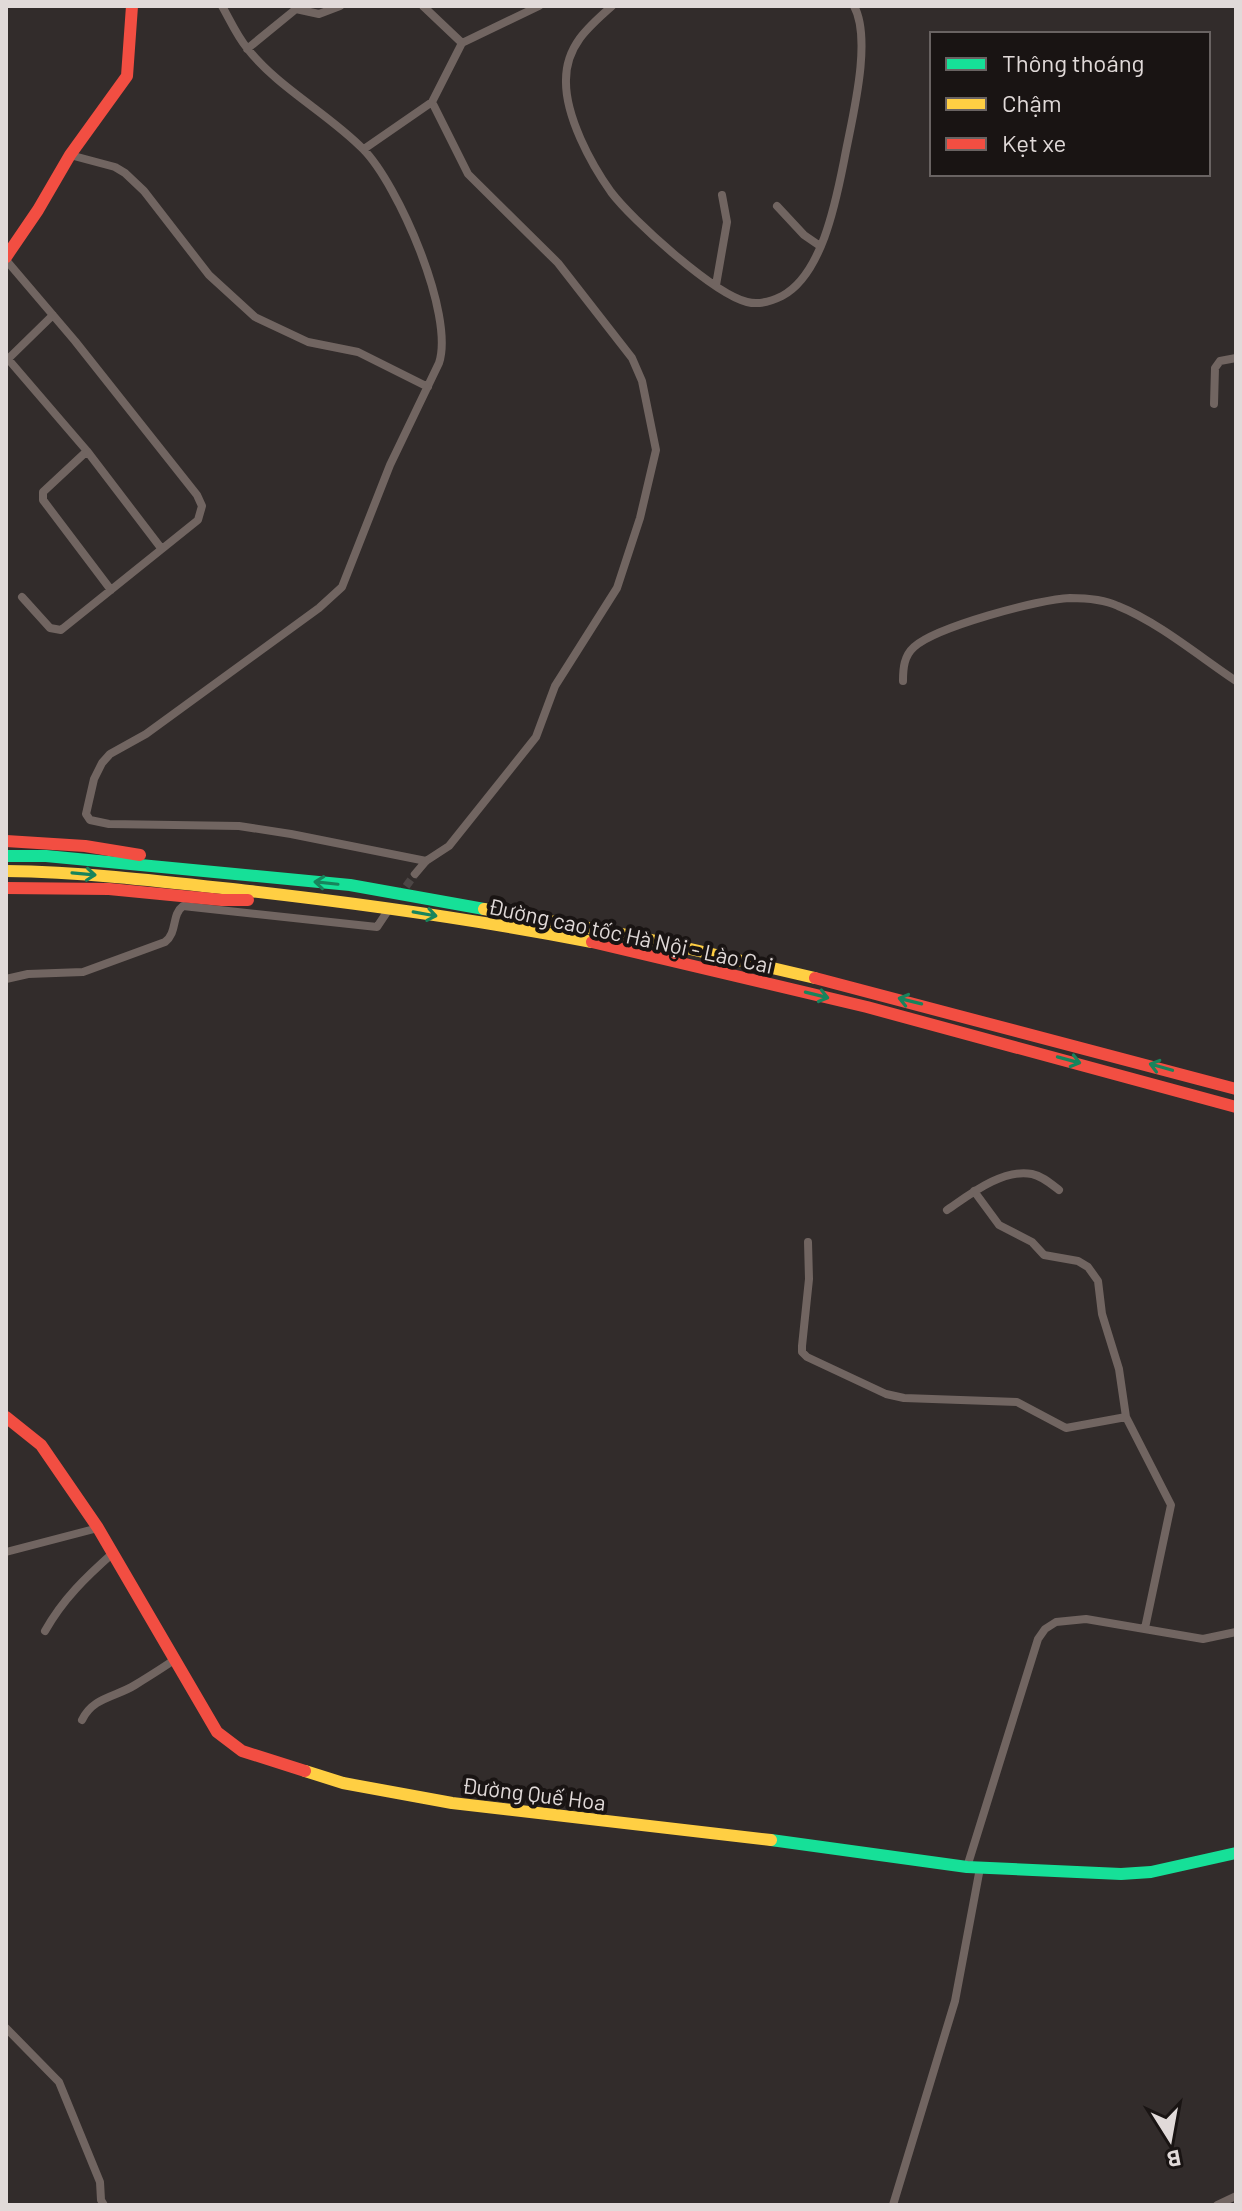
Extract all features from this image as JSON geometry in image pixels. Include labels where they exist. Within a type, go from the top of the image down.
[{"type":"main road","points":[[6,259],[70,155],[127,76],[132,6]]},
{"type":"main road","points":[[6,841],[106,849],[212,870]]},
{"type":"main road","name":"Đường cao tốc Hà Nội - Lào Cai","points":[[6,856],[46,856],[350,885],[643,938],[858,988],[1236,1089]]},
{"type":"main road","name":"Đường cao tốc Hà Nội - Lào Cai","points":[[6,871],[148,879],[418,912],[641,953],[852,1004],[1236,1107]]},
{"type":"main road","points":[[6,888],[109,889],[222,900],[321,900]]},
{"type":"main road","name":"Đường Quế Hoa","points":[[6,1417],[41,1445],[98,1528],[217,1732],[242,1751],[343,1783],[452,1803],[973,1867],[1121,1874],[1151,1872],[1236,1853]]},
{"type":"street","points":[[222,6],[247,49],[317,112],[364,149],[402,213],[431,278],[443,344],[439,363],[390,465],[340,590],[146,734],[110,754],[98,770],[85,809],[87,817],[96,823],[239,826],[426,861]]},
{"type":"street","points":[[247,49],[293,10],[319,14],[340,6]]},
{"type":"street","points":[[423,6],[462,43]]},
{"type":"street","points":[[364,149],[432,102],[462,43],[539,6]]},
{"type":"street","points":[[612,6],[582,34],[570,56],[566,88],[580,135],[604,180],[626,210],[682,260],[748,303],[766,302],[790,291],[804,275],[820,246],[837,196],[860,64],[860,21],[854,6]]},
{"type":"street","points":[[415,874],[426,861],[449,846],[536,737],[555,686],[617,588],[640,518],[656,450],[642,381],[632,358],[558,263],[468,174],[432,102]]},
{"type":"street","points":[[70,155],[115,167],[125,173],[144,191],[209,275],[255,317],[301,340],[358,352],[428,387]]},
{"type":"street","points":[[716,285],[727,222],[722,195]]},
{"type":"street","points":[[777,206],[804,235],[820,246]]},
{"type":"street","points":[[6,259],[199,499],[203,512],[198,520],[71,624],[56,631],[22,597]]},
{"type":"street","points":[[53,315],[7,360],[87,451],[161,548]]},
{"type":"street","points":[[1214,404],[1215,368],[1220,361],[1236,358]]},
{"type":"street","points":[[87,451],[43,492],[43,500],[111,590]]},
{"type":"street","points":[[903,681],[907,655],[936,634],[1043,602],[1080,598],[1119,606],[1236,681]]},
{"type":"street","points":[[6,979],[28,974],[83,972],[165,942],[175,931],[176,914],[183,906],[377,927],[389,909]]},
{"type":"street","points":[[947,1210],[974,1191],[1023,1173],[1044,1178],[1059,1190]]},
{"type":"street","points":[[974,1191],[999,1225],[1032,1242],[1044,1255],[1078,1261],[1094,1274],[1101,1287],[1102,1314],[1119,1369],[1126,1417],[1171,1505],[1145,1628]]},
{"type":"street","points":[[808,1242],[808,1290],[802,1346],[802,1352],[807,1357],[886,1394],[904,1398],[1017,1402],[1066,1428],[1126,1417]]},
{"type":"street","points":[[6,1552],[98,1528]]},
{"type":"street","points":[[45,1631],[59,1606],[84,1578],[113,1553]]},
{"type":"street","points":[[893,2205],[955,2001],[973,1867],[1038,1639],[1045,1629],[1056,1622],[1086,1619],[1203,1639],[1236,1632]]},
{"type":"street","points":[[82,1720],[92,1707],[108,1696],[133,1687],[174,1660]]},
{"type":"street","points":[[6,2028],[59,2082],[100,2182],[104,2205]]},
{"type":"street","points":[[1217,2205],[1236,2196]]},
{"type":"tunnel","points":[[399,896],[415,874]]},
{"type":"traffic: fast","points":[[6,856],[46,856],[350,885],[484,909]]},
{"type":"traffic: fast","points":[[771,1840],[967,1867],[1121,1874],[1151,1872],[1236,1853]]},
{"type":"traffic: slow","points":[[6,871],[128,878],[292,896],[592,942]]},
{"type":"traffic: slow","points":[[484,909],[643,938],[815,978]]},
{"type":"traffic: slow","points":[[305,1771],[343,1783],[452,1803],[771,1840]]},
{"type":"traffic: jam","points":[[6,257],[70,155],[127,76],[132,6]]},
{"type":"traffic: jam","points":[[6,841],[85,846],[140,855]]},
{"type":"traffic: jam","points":[[6,888],[109,889],[248,900]]},
{"type":"traffic: jam","points":[[592,942],[867,1007],[1236,1107]]},
{"type":"traffic: jam","points":[[815,978],[1236,1089]]},
{"type":"traffic: jam","points":[[6,1417],[41,1445],[98,1528],[217,1732],[242,1751],[305,1771]]}]
